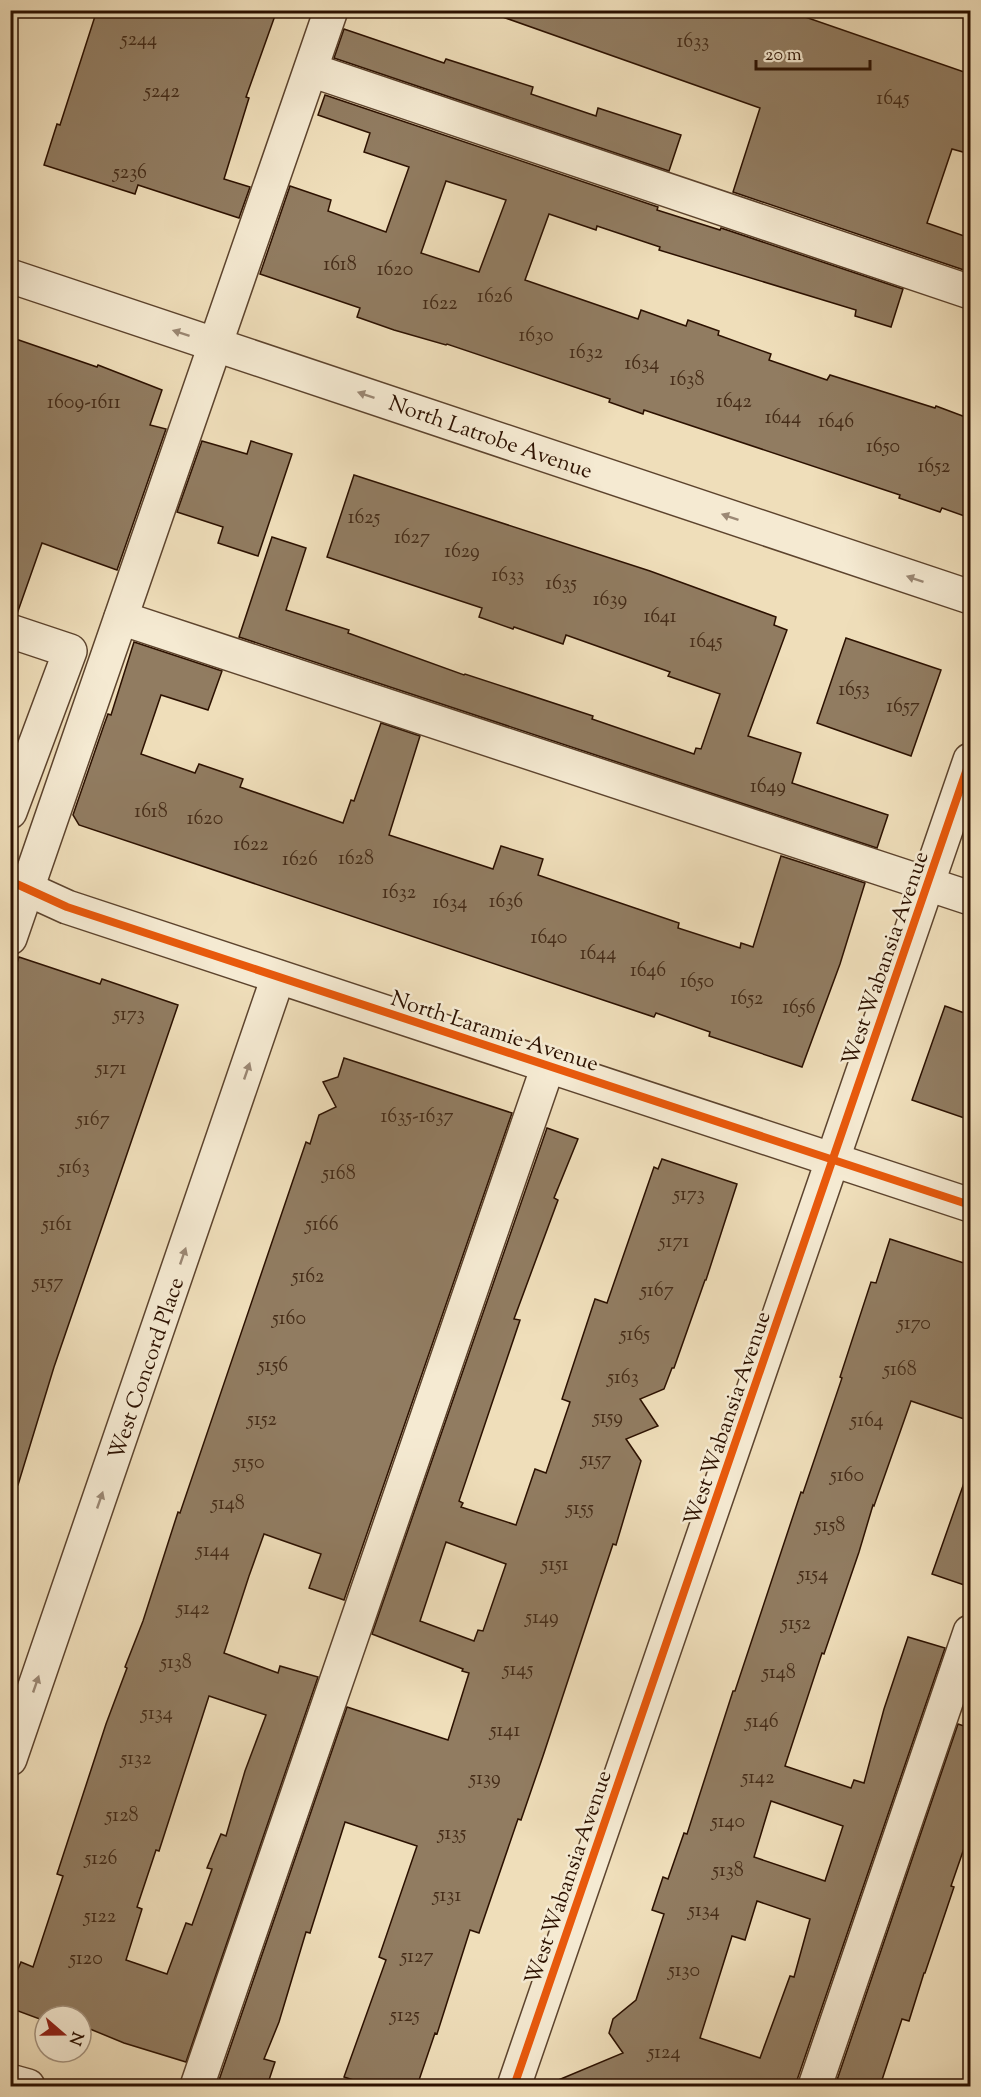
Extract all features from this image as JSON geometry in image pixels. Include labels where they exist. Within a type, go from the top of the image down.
[{"type":"street","points":[[10,938],[19,885],[121,618],[331,10]]},
{"type":"street","points":[[311,70],[970,292]]},
{"type":"street","name":"North Latrobe Avenue","points":[[10,276],[970,597]]},
{"type":"street","points":[[121,618],[970,898]]},
{"type":"street","points":[[10,631],[70,651],[13,797]]},
{"type":"street","name":"West Wabansia Avenue","points":[[514,2086],[970,760]]},
{"type":"street","name":"North Laramie Avenue","points":[[19,885],[67,907],[970,1205]]},
{"type":"street","name":"West Concord Place","points":[[10,1759],[278,977]]},
{"type":"street","points":[[197,2086],[548,1066]]},
{"type":"street","points":[[815,2086],[970,1632]]},
{"type":"street","points":[[10,2081],[28,2086]]},
{"type":"building","points":[[97,10],[277,10],[246,97],[249,98],[224,179],[250,187],[239,218],[138,185],[135,194],[44,165],[57,124],[60,125]]},
{"type":"building","points":[[498,10],[785,10],[970,74],[970,154],[952,149],[927,223],[970,238],[970,253],[964,270],[733,192],[760,108],[497,15]]},
{"type":"building","points":[[344,29],[444,63],[446,59],[533,87],[531,94],[596,116],[598,108],[681,135],[669,171],[334,58]]},
{"type":"building","points":[[325,95],[658,207],[657,210],[720,230],[721,228],[903,289],[891,327],[855,316],[856,310],[659,250],[660,247],[597,226],[596,230],[549,214],[525,280],[638,319],[641,310],[686,326],[688,320],[719,331],[718,335],[771,354],[769,360],[827,380],[830,375],[935,408],[936,406],[968,418],[964,430],[970,432],[970,518],[942,508],[940,512],[899,498],[900,495],[644,410],[643,414],[609,402],[610,399],[447,344],[394,330],[357,317],[360,308],[260,274],[290,186],[331,200],[328,211],[386,232],[409,167],[364,152],[370,133],[318,115]],"holes":[[[446,181],[506,200],[479,272],[421,253]]]},
{"type":"building","points":[[10,337],[97,367],[98,365],[162,390],[150,425],[166,429],[117,570],[42,543],[17,614],[10,613]]},
{"type":"building","points":[[202,441],[247,454],[251,441],[292,454],[258,556],[218,543],[223,527],[177,512]]},
{"type":"building","points":[[354,475],[650,571],[776,617],[774,625],[787,630],[748,736],[801,753],[792,783],[888,815],[877,848],[239,637],[272,537],[306,548],[286,610],[349,630],[348,633],[464,675],[593,716],[592,719],[694,754],[696,748],[701,749],[720,694],[668,676],[670,672],[566,635],[563,644],[514,627],[513,629],[479,617],[482,608],[327,557]]},
{"type":"building","points":[[846,638],[941,670],[911,756],[817,723]]},
{"type":"building","points":[[134,642],[222,671],[208,710],[161,695],[141,754],[195,773],[199,764],[243,779],[240,787],[343,823],[351,800],[354,801],[381,723],[420,736],[389,835],[493,869],[501,846],[543,859],[538,875],[679,923],[678,928],[740,948],[741,943],[753,947],[781,856],[865,883],[840,964],[802,1067],[709,1036],[710,1032],[656,1013],[654,1017],[79,825],[73,815],[108,714],[111,715]]},
{"type":"building","points":[[19,957],[100,984],[102,979],[178,1005],[54,1367],[18,1485],[10,1484],[10,984]]},
{"type":"building","points":[[945,1006],[970,1015],[970,1120],[912,1100]]},
{"type":"building","points":[[344,1058],[512,1113],[344,1600],[309,1588],[321,1554],[264,1534],[249,1576],[224,1653],[278,1673],[280,1666],[318,1677],[186,2062],[124,2043],[93,2030],[93,2004],[33,2004],[33,2017],[10,2008],[10,1966],[18,1969],[21,1962],[33,1967],[63,1876],[57,1874],[106,1724],[306,1142],[310,1144],[319,1115],[336,1107],[323,1082],[338,1077]],"holes":[[[209,1696],[266,1715],[245,1771],[226,1836],[221,1834],[207,1868],[212,1869],[192,1925],[186,1923],[167,1974],[126,1960],[142,1909],[137,1907],[156,1850],[159,1851]]]},
{"type":"building","points":[[547,1128],[578,1139],[554,1198],[558,1200],[514,1319],[520,1320],[459,1501],[463,1503],[461,1507],[516,1525],[535,1469],[546,1473],[570,1402],[562,1399],[595,1299],[607,1303],[654,1167],[658,1169],[662,1159],[737,1184],[674,1368],[672,1368],[664,1389],[640,1399],[658,1426],[626,1439],[641,1461],[616,1545],[613,1544],[521,1820],[518,1819],[479,1933],[470,1930],[437,2034],[435,2033],[417,2086],[372,2086],[344,2077],[386,1960],[379,1957],[417,1846],[345,1822],[310,1933],[306,1932],[279,2022],[264,2059],[275,2062],[267,2086],[217,2086],[347,1707],[448,1740],[469,1673],[372,1634]],"holes":[[[446,1542],[506,1564],[483,1631],[478,1630],[474,1641],[420,1621]]]},
{"type":"building","points":[[890,1239],[970,1265],[970,1421],[911,1401],[873,1505],[785,1766],[851,1788],[854,1780],[864,1783],[884,1709],[908,1637],[945,1648],[797,2080],[797,2086],[544,2086],[623,2053],[609,2033],[613,2019],[636,2000],[664,1914],[652,1910],[663,1877],[668,1879],[684,1833],[687,1834],[733,1691],[735,1691],[801,1492],[803,1493],[842,1378],[840,1377],[871,1282],[876,1283]],"holes":[[[771,1801],[843,1826],[825,1881],[754,1857]],[[757,1901],[810,1919],[794,1977],[790,1976],[760,2058],[700,2038],[732,1936],[745,1940]]]},
{"type":"building","points":[[965,1480],[970,1481],[970,1587],[932,1574]]},
{"type":"building","points":[[958,1724],[970,1728],[970,1831],[951,1886],[954,1887],[909,2021],[902,2019],[880,2086],[835,2086]]},
{"type":"cycle path","points":[[514,2086],[970,760]]},
{"type":"cycle path","points":[[10,881],[67,907],[970,1205]]}]
